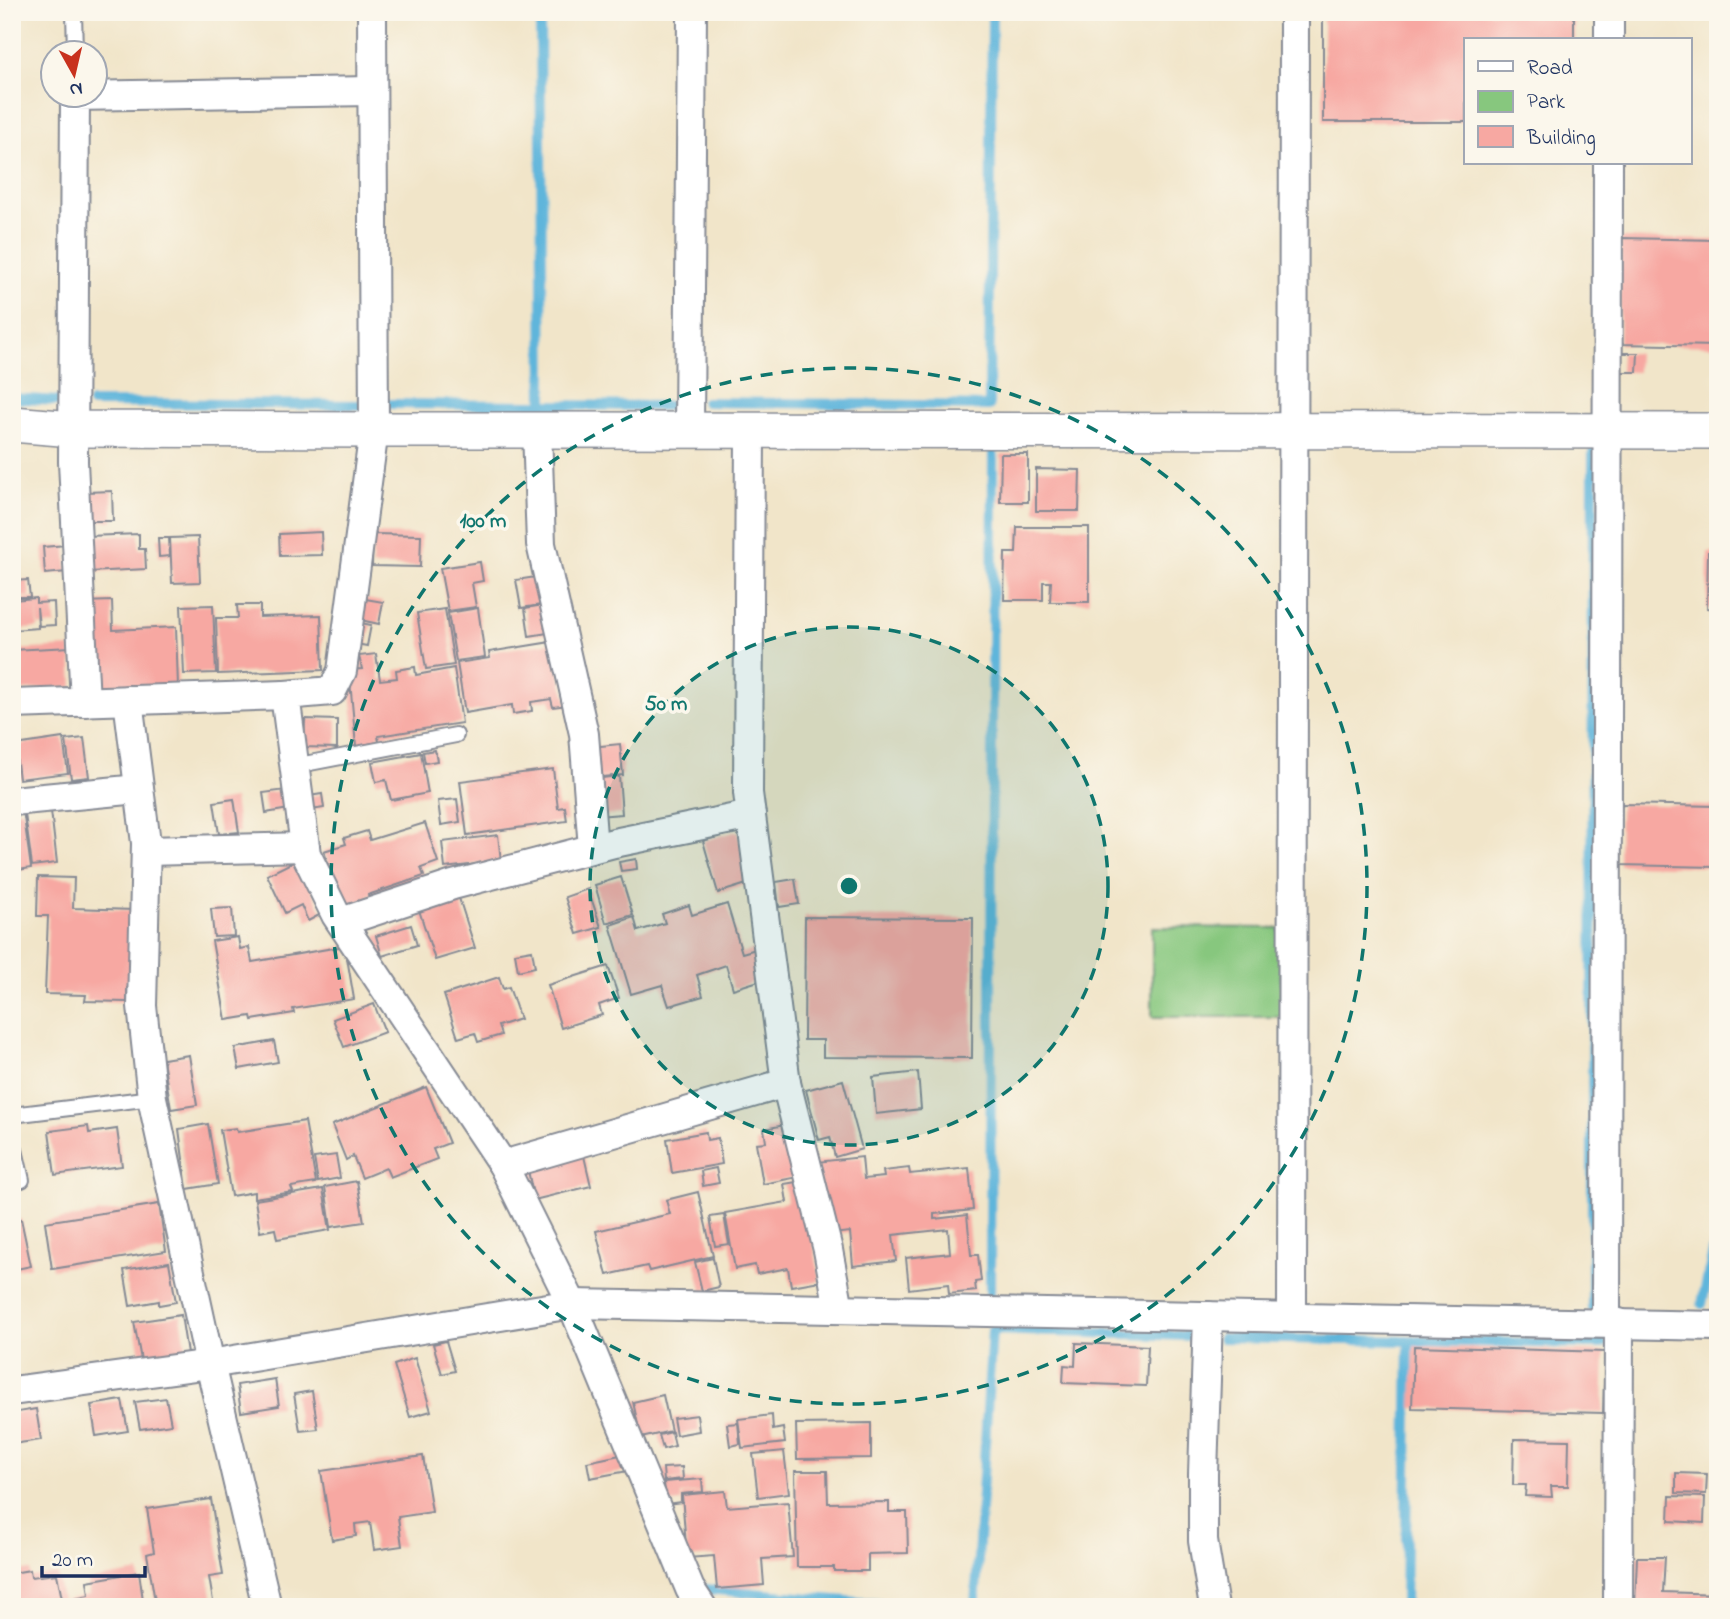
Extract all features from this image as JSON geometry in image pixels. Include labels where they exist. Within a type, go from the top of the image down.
[{"type":"street","points":[[12,705],[332,691],[342,671],[374,430],[372,12]]},
{"type":"street","points":[[689,431],[692,12]]},
{"type":"street","points":[[1292,1318],[1294,12]]},
{"type":"street","points":[[1609,12],[1609,38]]},
{"type":"street","points":[[108,94],[372,90]]},
{"type":"street","points":[[75,108],[73,429],[85,702]]},
{"type":"street","points":[[1608,164],[1613,1323],[1618,1607]]},
{"type":"street","points":[[12,424],[73,429],[1718,431]]},
{"type":"street","points":[[537,430],[541,544],[584,734],[593,848]]},
{"type":"street","points":[[750,431],[748,793],[786,1083],[828,1250],[839,1309]]},
{"type":"street","points":[[285,695],[306,854],[341,922],[503,1166],[572,1304],[690,1589],[702,1607]]},
{"type":"street","points":[[128,700],[145,851],[142,1006],[152,1098],[267,1607]]},
{"type":"street","points":[[12,801],[139,789]]},
{"type":"street","points":[[341,922],[453,885],[593,848],[751,815]]},
{"type":"street","points":[[145,851],[305,847]]},
{"type":"street","points":[[503,1166],[786,1083]]},
{"type":"street","points":[[12,1391],[210,1364],[572,1304],[1718,1326]]},
{"type":"street","points":[[1208,1316],[1203,1541],[1213,1607]]},
{"type":"lane","points":[[74,12],[75,38]]},
{"type":"lane","points":[[294,766],[456,735]]},
{"type":"lane","points":[[12,1115],[152,1098]]},
{"type":"lane","points":[[12,1137],[22,1180],[12,1182]]},
{"type":"green space","points":[[1152,927],[1279,928],[1282,1017],[1152,1017]]},
{"type":"building","points":[[1323,12],[1574,12],[1574,38],[1464,38],[1464,122],[1323,122]]},
{"type":"building","points":[[1621,238],[1718,240],[1718,346],[1619,344]]},
{"type":"building","points":[[1621,353],[1638,353],[1637,372],[1620,372]]},
{"type":"building","points":[[1001,454],[1028,454],[1028,502],[1000,502]]},
{"type":"building","points":[[1036,469],[1080,470],[1079,511],[1036,511]]},
{"type":"building","points":[[112,491],[113,521],[88,521],[86,492]]},
{"type":"building","points":[[1017,527],[1089,527],[1089,602],[1050,602],[1051,582],[1043,582],[1043,600],[1004,600],[1005,553],[1016,553]]},
{"type":"building","points":[[321,532],[322,555],[280,556],[279,534]]},
{"type":"building","points":[[139,534],[139,549],[145,549],[146,569],[89,572],[88,536]]},
{"type":"building","points":[[373,534],[421,535],[420,567],[372,566]]},
{"type":"building","points":[[198,537],[200,582],[172,583],[170,538]]},
{"type":"building","points":[[158,538],[169,538],[170,556],[159,557]]},
{"type":"building","points":[[66,545],[67,572],[45,574],[43,547]]},
{"type":"building","points":[[1708,552],[1718,552],[1718,609],[1707,608]]},
{"type":"building","points":[[480,562],[483,581],[472,583],[476,607],[448,611],[440,568]]},
{"type":"building","points":[[543,576],[548,604],[521,608],[516,580]]},
{"type":"building","points":[[28,580],[30,597],[12,597],[12,581]]},
{"type":"building","points":[[36,598],[36,603],[54,602],[55,625],[39,626],[37,607],[38,628],[12,630],[12,600]]},
{"type":"building","points":[[360,598],[383,602],[379,624],[356,619]]},
{"type":"building","points":[[112,601],[113,630],[176,627],[178,687],[91,690],[84,602]]},
{"type":"building","points":[[550,604],[554,632],[529,636],[525,608]]},
{"type":"building","points":[[213,605],[216,673],[184,674],[181,606]]},
{"type":"building","points":[[237,605],[260,605],[260,617],[321,615],[323,670],[218,674],[216,618],[238,618]]},
{"type":"building","points":[[478,608],[485,657],[456,661],[448,613]]},
{"type":"building","points":[[445,609],[454,665],[426,669],[417,613]]},
{"type":"building","points":[[356,622],[371,625],[367,646],[351,643]]},
{"type":"building","points":[[551,642],[568,705],[553,707],[551,699],[531,702],[532,711],[513,714],[512,705],[465,713],[457,663],[490,658],[489,652]]},
{"type":"building","points":[[71,647],[73,687],[12,691],[12,650]]},
{"type":"building","points":[[376,654],[380,680],[397,678],[396,670],[415,667],[416,675],[454,668],[462,723],[378,736],[379,742],[356,746],[349,670],[362,669],[359,656]]},
{"type":"building","points":[[305,719],[337,720],[337,748],[304,747]]},
{"type":"building","points":[[63,738],[68,773],[19,779],[15,745]]},
{"type":"building","points":[[84,738],[89,777],[71,779],[66,740]]},
{"type":"building","points":[[620,744],[623,775],[593,778],[591,747]]},
{"type":"building","points":[[435,750],[437,761],[425,763],[423,752]]},
{"type":"building","points":[[421,753],[428,793],[391,800],[386,780],[376,782],[372,762]]},
{"type":"building","points":[[553,769],[558,808],[565,807],[567,821],[467,835],[460,781]]},
{"type":"building","points":[[619,776],[622,814],[597,816],[594,779]]},
{"type":"building","points":[[286,790],[289,809],[266,813],[263,793]]},
{"type":"building","points":[[322,794],[324,808],[311,810],[309,796]]},
{"type":"building","points":[[234,799],[239,832],[219,834],[214,802]]},
{"type":"building","points":[[457,799],[460,822],[441,825],[438,801]]},
{"type":"building","points":[[1620,804],[1718,806],[1718,867],[1619,865]]},
{"type":"building","points":[[23,810],[31,868],[12,871],[12,811]]},
{"type":"building","points":[[51,811],[57,863],[32,866],[25,814]]},
{"type":"building","points":[[425,823],[438,862],[421,868],[424,876],[342,907],[324,851],[346,844],[344,838],[367,831],[370,840]]},
{"type":"building","points":[[737,831],[753,882],[718,893],[703,841]]},
{"type":"building","points":[[498,835],[501,861],[445,868],[442,842]]},
{"type":"building","points":[[636,859],[637,869],[621,871],[619,862]]},
{"type":"building","points":[[297,860],[323,913],[308,921],[301,905],[285,913],[267,875]]},
{"type":"building","points":[[38,877],[74,878],[73,908],[134,910],[131,988],[127,988],[127,1002],[85,1001],[86,995],[45,994],[48,916],[37,916]]},
{"type":"building","points":[[621,877],[633,915],[606,923],[595,885]]},
{"type":"building","points":[[795,879],[799,904],[779,907],[776,882]]},
{"type":"building","points":[[588,889],[601,927],[577,934],[565,897]]},
{"type":"building","points":[[459,898],[475,948],[435,960],[419,910]]},
{"type":"building","points":[[727,904],[742,953],[756,949],[765,979],[733,989],[726,965],[697,975],[703,996],[669,1006],[662,985],[631,994],[610,925],[634,917],[638,931],[665,923],[662,914],[689,905],[692,915]]},
{"type":"building","points":[[232,908],[234,936],[214,937],[211,909]]},
{"type":"building","points":[[805,917],[973,918],[972,1058],[823,1057],[823,1040],[804,1040]]},
{"type":"building","points":[[411,925],[417,945],[382,956],[376,936]]},
{"type":"building","points":[[238,937],[240,949],[249,947],[252,962],[345,946],[354,999],[293,1009],[294,1013],[252,1020],[251,1016],[226,1020],[212,941]]},
{"type":"building","points":[[532,950],[535,967],[518,971],[515,953]]},
{"type":"building","points":[[608,966],[619,998],[599,1005],[602,1015],[561,1028],[548,985]]},
{"type":"building","points":[[499,977],[503,989],[509,987],[520,1019],[498,1026],[501,1035],[478,1042],[475,1033],[458,1038],[444,995]]},
{"type":"building","points":[[374,1004],[385,1032],[344,1047],[333,1019]]},
{"type":"building","points":[[274,1041],[278,1062],[239,1069],[235,1048]]},
{"type":"building","points":[[189,1055],[197,1105],[171,1109],[163,1059]]},
{"type":"building","points":[[918,1072],[921,1109],[876,1114],[873,1077]]},
{"type":"building","points":[[843,1080],[862,1149],[835,1157],[830,1137],[819,1140],[806,1090]]},
{"type":"building","points":[[426,1087],[449,1143],[433,1149],[437,1159],[390,1177],[386,1168],[362,1178],[353,1156],[346,1160],[332,1125]]},
{"type":"building","points":[[305,1121],[316,1183],[291,1187],[293,1192],[254,1198],[254,1192],[231,1196],[220,1130],[236,1128],[237,1132]]},
{"type":"building","points":[[208,1124],[218,1184],[187,1189],[179,1129]]},
{"type":"building","points":[[790,1124],[798,1177],[763,1184],[756,1143],[766,1142],[764,1129]]},
{"type":"building","points":[[88,1126],[89,1133],[117,1129],[122,1166],[55,1175],[49,1131]]},
{"type":"building","points":[[706,1132],[707,1140],[718,1138],[722,1164],[672,1173],[667,1139]]},
{"type":"building","points":[[336,1155],[340,1178],[318,1182],[314,1158]]},
{"type":"building","points":[[584,1156],[591,1186],[534,1200],[528,1170]]},
{"type":"building","points":[[862,1157],[864,1179],[884,1177],[883,1171],[909,1168],[910,1174],[969,1168],[973,1210],[934,1214],[934,1219],[967,1215],[971,1255],[978,1255],[981,1281],[975,1282],[976,1291],[949,1294],[948,1284],[909,1289],[906,1258],[950,1253],[948,1229],[893,1235],[896,1261],[853,1266],[850,1232],[831,1234],[816,1162]]},
{"type":"building","points":[[716,1168],[719,1183],[703,1186],[701,1171]]},
{"type":"building","points":[[357,1181],[364,1222],[331,1227],[325,1187]]},
{"type":"building","points":[[803,1181],[820,1281],[791,1286],[788,1268],[757,1274],[755,1265],[735,1269],[725,1213],[787,1202],[784,1184]]},
{"type":"building","points":[[323,1189],[330,1230],[277,1239],[275,1229],[260,1232],[255,1200]]},
{"type":"building","points":[[698,1192],[713,1256],[649,1271],[647,1266],[607,1275],[596,1231],[670,1214],[666,1200]]},
{"type":"building","points":[[159,1204],[166,1251],[52,1269],[45,1222]]},
{"type":"building","points":[[724,1215],[729,1244],[715,1246],[710,1217]]},
{"type":"building","points":[[21,1219],[31,1266],[12,1270],[12,1221]]},
{"type":"building","points":[[713,1258],[719,1287],[702,1291],[695,1262]]},
{"type":"building","points":[[169,1262],[176,1302],[159,1305],[159,1301],[130,1306],[124,1270]]},
{"type":"building","points":[[181,1315],[187,1353],[141,1360],[134,1322]]},
{"type":"building","points":[[446,1341],[455,1371],[442,1374],[433,1344]]},
{"type":"building","points":[[1076,1343],[1148,1346],[1146,1386],[1063,1383],[1064,1365],[1075,1366]]},
{"type":"building","points":[[1414,1346],[1605,1352],[1603,1413],[1412,1408]]},
{"type":"building","points":[[415,1358],[431,1411],[410,1417],[394,1365]]},
{"type":"building","points":[[275,1379],[279,1406],[241,1412],[237,1385]]},
{"type":"building","points":[[312,1391],[318,1429],[300,1431],[294,1394]]},
{"type":"building","points":[[663,1395],[671,1431],[641,1438],[633,1402]]},
{"type":"building","points":[[166,1398],[171,1424],[140,1429],[135,1402]]},
{"type":"building","points":[[122,1400],[128,1431],[96,1436],[91,1405]]},
{"type":"building","points":[[36,1409],[41,1440],[12,1444],[12,1413]]},
{"type":"building","points":[[697,1415],[699,1431],[676,1435],[673,1418]]},
{"type":"building","points":[[772,1415],[773,1430],[783,1428],[785,1443],[742,1448],[738,1419]]},
{"type":"building","points":[[738,1423],[740,1444],[730,1446],[727,1424]]},
{"type":"building","points":[[871,1423],[871,1458],[797,1459],[796,1424]]},
{"type":"building","points":[[672,1432],[675,1446],[663,1449],[659,1435]]},
{"type":"building","points":[[1514,1439],[1569,1440],[1568,1486],[1551,1486],[1552,1497],[1525,1496],[1526,1485],[1513,1485]]},
{"type":"building","points":[[784,1451],[789,1493],[758,1497],[753,1454]]},
{"type":"building","points":[[625,1454],[628,1471],[590,1478],[587,1462]]},
{"type":"building","points":[[423,1456],[432,1512],[398,1517],[402,1546],[374,1550],[370,1522],[355,1524],[356,1536],[332,1540],[321,1471]]},
{"type":"building","points":[[682,1467],[683,1479],[664,1481],[663,1468]]},
{"type":"building","points":[[795,1471],[827,1471],[828,1503],[889,1502],[889,1512],[907,1512],[908,1553],[868,1554],[868,1571],[797,1567]]},
{"type":"building","points":[[1676,1473],[1707,1474],[1706,1494],[1676,1493]]},
{"type":"building","points":[[702,1479],[703,1492],[681,1494],[681,1502],[666,1504],[664,1482]]},
{"type":"building","points":[[725,1491],[727,1507],[788,1502],[793,1557],[762,1559],[764,1585],[717,1589],[714,1556],[687,1558],[682,1495]]},
{"type":"building","points":[[1670,1496],[1705,1497],[1704,1523],[1669,1521]]},
{"type":"building","points":[[211,1499],[223,1575],[209,1577],[214,1607],[156,1607],[147,1554],[154,1552],[147,1509]]},
{"type":"building","points":[[1637,1557],[1665,1557],[1663,1592],[1718,1594],[1718,1607],[1635,1607]]},
{"type":"building","points":[[30,1570],[31,1577],[57,1574],[62,1599],[12,1607],[12,1573]]},
{"type":"building","points":[[139,1572],[144,1607],[65,1607],[64,1600],[89,1595],[87,1581]]},
{"type":"waterway","points":[[540,12],[543,405]]},
{"type":"waterway","points":[[706,402],[989,406],[992,12]]},
{"type":"waterway","points":[[12,398],[57,401]]},
{"type":"waterway","points":[[92,403],[361,405]]},
{"type":"waterway","points":[[387,404],[675,406]]},
{"type":"waterway","points":[[990,1294],[993,452]]},
{"type":"waterway","points":[[1592,1308],[1593,452]]},
{"type":"waterway","points":[[1702,1304],[1718,1228]]},
{"type":"waterway","points":[[975,1607],[992,1330],[1192,1336]]},
{"type":"waterway","points":[[1222,1338],[1602,1344]]},
{"type":"waterway","points":[[1405,1607],[1409,1341]]},
{"type":"waterway","points":[[705,1589],[919,1607]]}]
